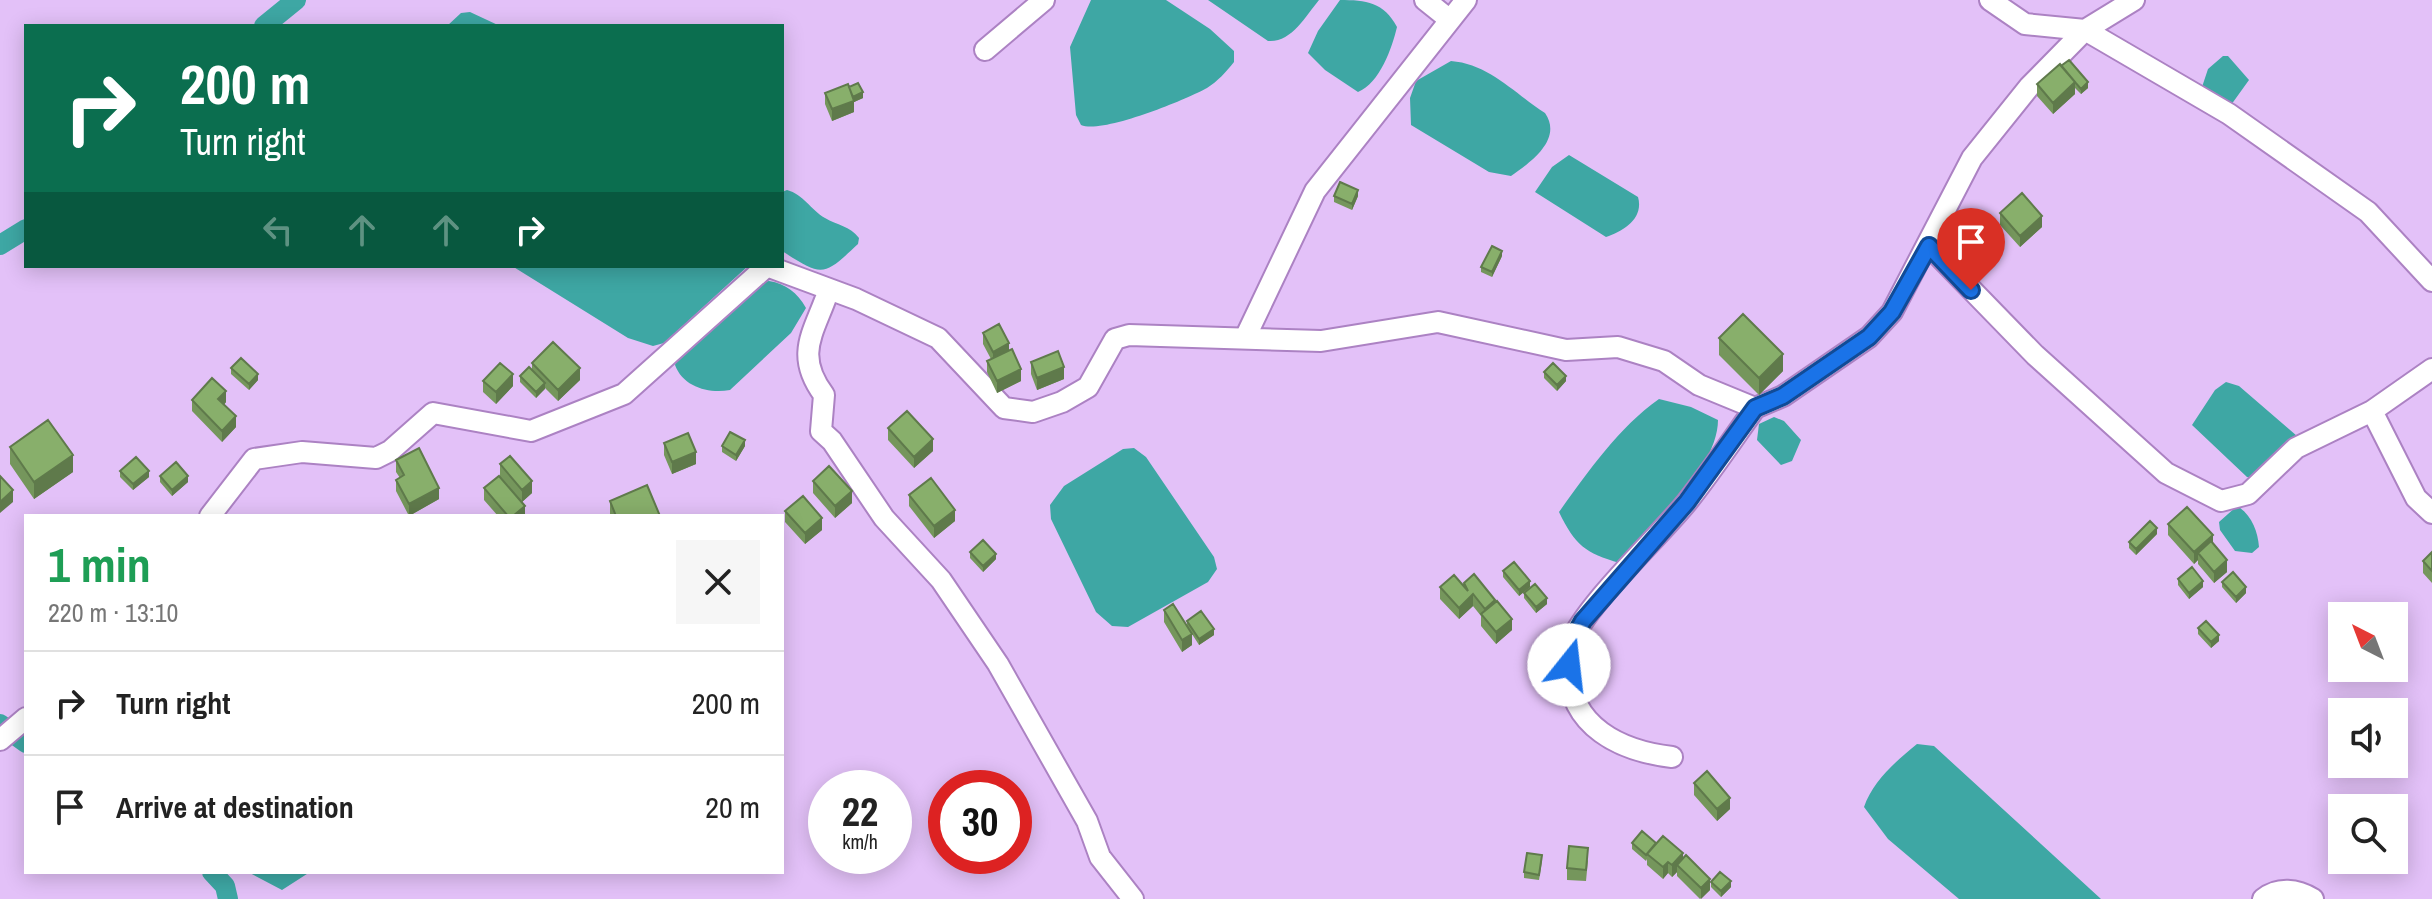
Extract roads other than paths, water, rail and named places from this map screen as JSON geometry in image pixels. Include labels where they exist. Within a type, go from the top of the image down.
[{"type":"street","points":[[985,50],[1044,0]]},
{"type":"street","points":[[1425,0],[1450,20]]},
{"type":"street","points":[[1246,336],[1315,191],[1466,0]]},
{"type":"street","points":[[1990,0],[2025,24],[2085,30],[2229,114],[2368,212],[2432,281]]},
{"type":"street","points":[[1672,757],[1639,753],[1608,739],[1576,707],[1569,684],[1569,646],[1583,621],[1687,502],[1755,408],[1783,396],[1869,337],[1892,312],[1929,246],[1972,158],[2029,87],[2085,30],[2134,0]]},
{"type":"street","points":[[1929,246],[2035,355],[2166,473],[2221,501],[2248,494],[2296,448],[2372,411],[2432,369]]},
{"type":"street","points":[[212,514],[254,459],[302,452],[376,458],[390,451],[433,413],[531,431],[624,394],[765,268]]},
{"type":"street","points":[[772,268],[829,289],[938,338],[1004,408],[1033,412],[1062,402],[1088,387],[1115,339],[1146,333],[1321,341],[1438,322],[1566,350],[1618,347],[1664,361],[1699,385],[1755,408]]},
{"type":"street","points":[[829,289],[808,344],[806,361],[811,378],[824,395],[821,431],[832,441],[884,518],[941,580],[998,664],[1087,821],[1100,857],[1133,899]]},
{"type":"street","points":[[2372,411],[2416,498],[2432,513]]},
{"type":"street","points":[[0,740],[24,720]]},
{"type":"street","points":[[2263,899],[2273,892],[2300,891],[2313,899]]},
{"type":"waterway","points":[[266,24],[296,0]]},
{"type":"waterway","points":[[0,245],[24,230]]},
{"type":"waterway","points":[[0,724],[24,742]]},
{"type":"waterway","points":[[214,874],[225,886],[228,899]]}]
